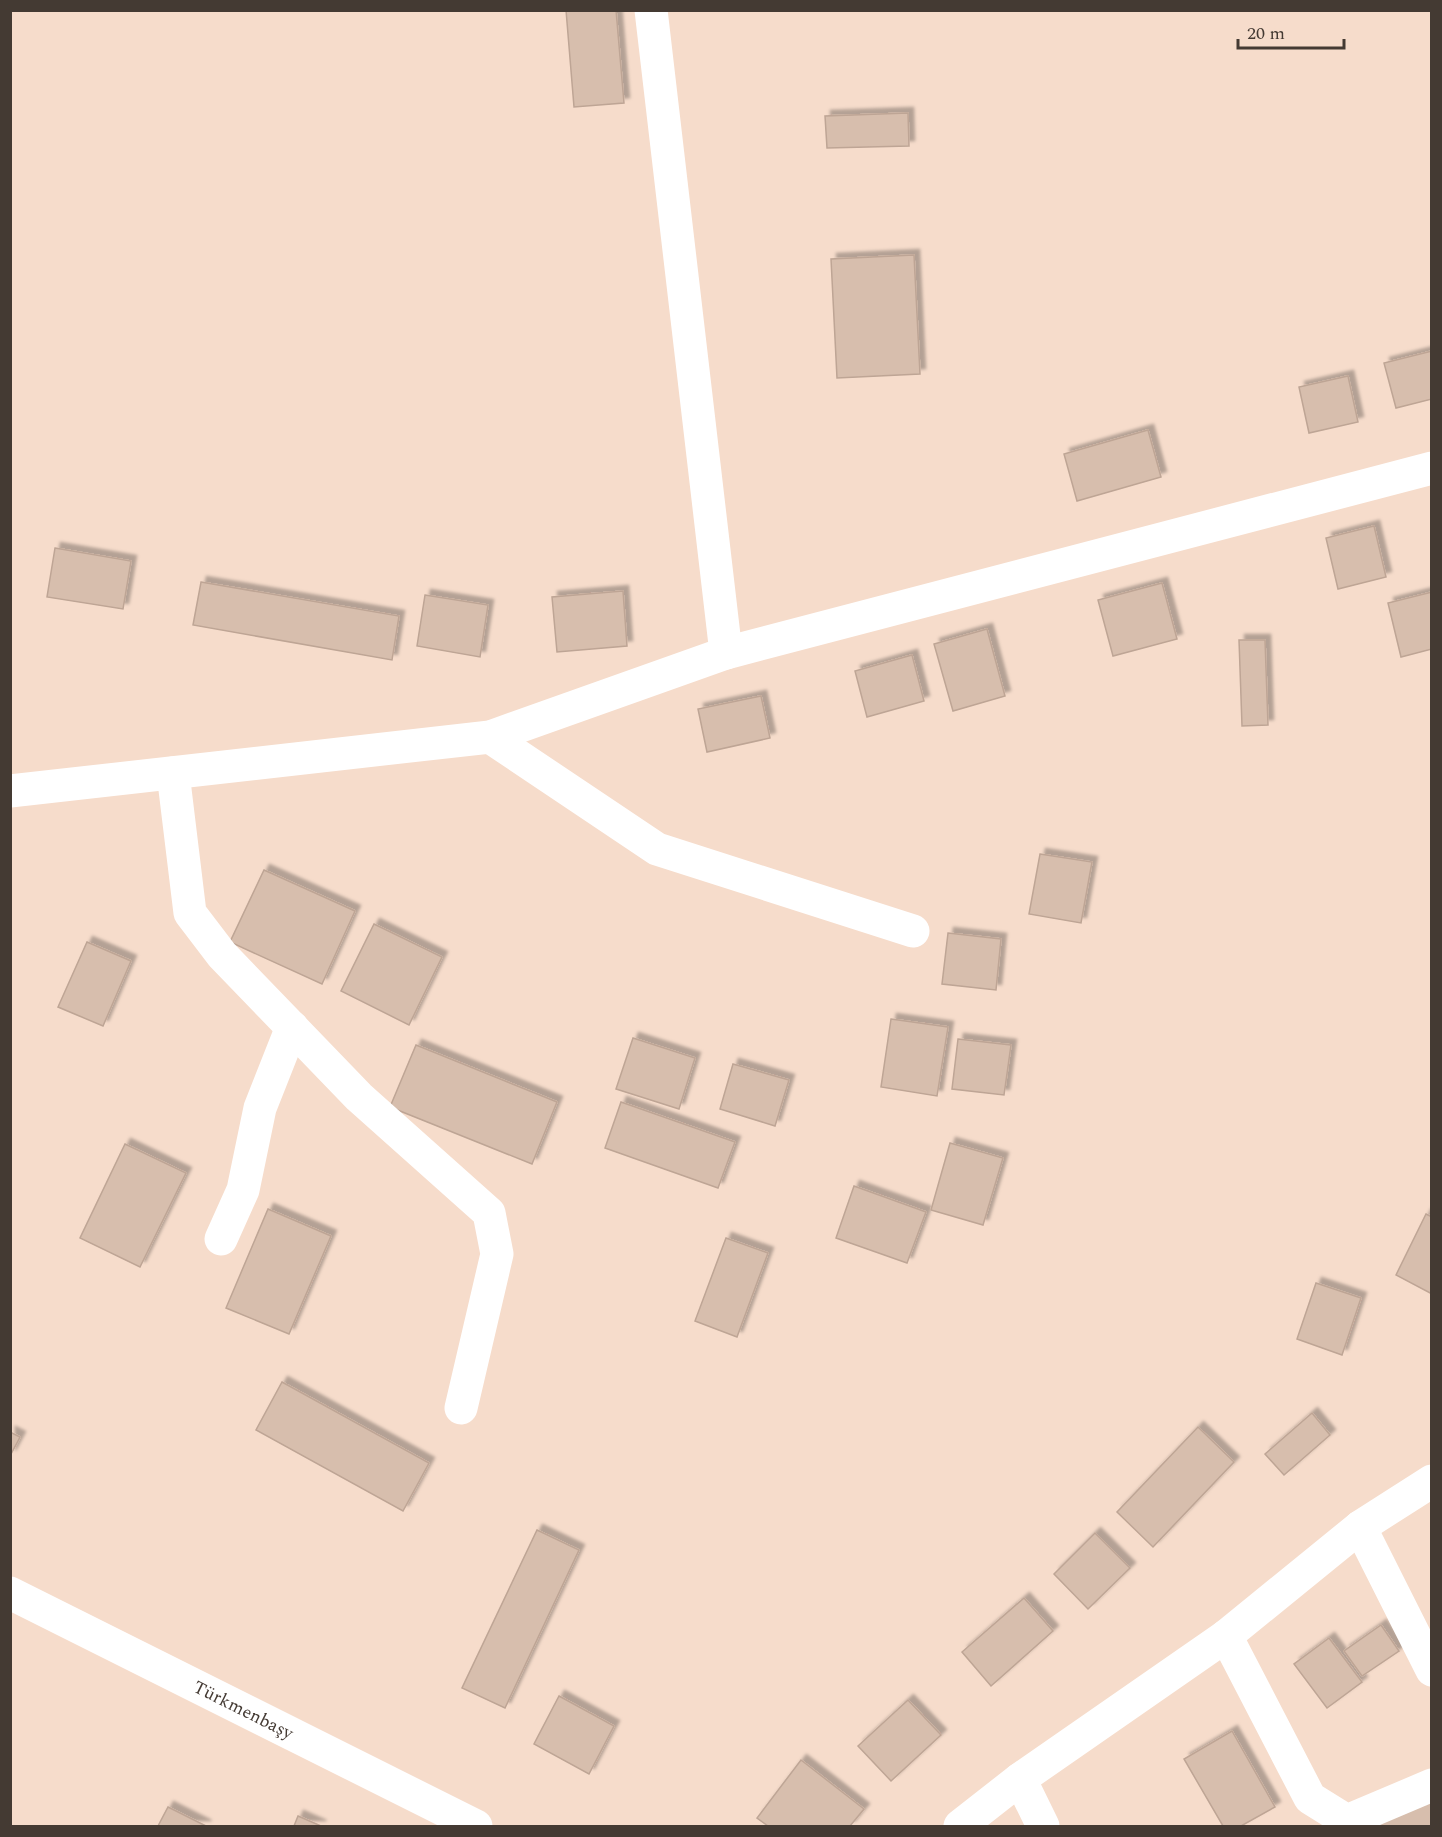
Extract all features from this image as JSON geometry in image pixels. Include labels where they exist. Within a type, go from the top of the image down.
[{"type":"street","points":[[651,10],[726,653]]},
{"type":"street","points":[[10,791],[490,737],[726,653],[1431,468]]},
{"type":"street","points":[[490,737],[657,849],[913,931]]},
{"type":"street","points":[[172,773],[190,913],[222,954],[359,1097],[489,1213],[497,1254],[461,1408]]},
{"type":"street","points":[[221,1239],[243,1190],[260,1108],[292,1027]]},
{"type":"street","points":[[960,1827],[1020,1779],[1226,1636],[1360,1527],[1425,1493]]},
{"type":"street","points":[[1360,1527],[1431,1670]]},
{"type":"street","name":"Türkmenbaşy","points":[[10,1593],[476,1827]]},
{"type":"street","points":[[1226,1636],[1310,1798],[1347,1821],[1431,1785]]},
{"type":"street","points":[[1020,1779],[1043,1827]]},
{"type":"building","points":[[566,10],[616,10],[624,103],[574,107]]},
{"type":"building","points":[[908,113],[909,146],[827,148],[825,116]]},
{"type":"building","points":[[914,255],[920,374],[837,378],[831,259]]},
{"type":"building","points":[[1432,351],[1432,399],[1396,408],[1384,363]]},
{"type":"building","points":[[1348,376],[1358,422],[1309,433],[1299,387]]},
{"type":"building","points":[[1148,430],[1161,477],[1077,501],[1064,454]]},
{"type":"building","points":[[1374,526],[1386,577],[1338,589],[1326,538]]},
{"type":"building","points":[[55,548],[131,561],[123,609],[47,597]]},
{"type":"building","points":[[201,582],[399,616],[392,660],[193,625]]},
{"type":"building","points":[[1162,583],[1177,639],[1113,656],[1098,600]]},
{"type":"building","points":[[623,591],[627,646],[557,652],[552,597]]},
{"type":"building","points":[[1432,592],[1432,649],[1401,657],[1388,603]]},
{"type":"building","points":[[425,595],[488,605],[480,657],[417,646]]},
{"type":"building","points":[[987,629],[1005,696],[953,711],[934,644]]},
{"type":"building","points":[[1239,640],[1265,640],[1268,725],[1242,726]]},
{"type":"building","points":[[912,655],[924,701],[867,717],[855,671]]},
{"type":"building","points":[[761,696],[770,738],[707,752],[698,709]]},
{"type":"building","points":[[1040,854],[1092,862],[1081,923],[1029,914]]},
{"type":"building","points":[[264,870],[355,911],[322,984],[230,942]]},
{"type":"building","points":[[374,924],[442,957],[409,1025],[341,991]]},
{"type":"building","points":[[948,933],[1001,939],[996,990],[942,984]]},
{"type":"building","points":[[87,942],[131,961],[103,1026],[58,1007]]},
{"type":"building","points":[[891,1019],[948,1027],[937,1096],[881,1087]]},
{"type":"building","points":[[633,1038],[695,1058],[679,1109],[616,1089]]},
{"type":"building","points":[[958,1039],[1011,1045],[1004,1095],[952,1089]]},
{"type":"building","points":[[416,1045],[557,1102],[532,1164],[390,1107]]},
{"type":"building","points":[[733,1064],[789,1080],[775,1126],[720,1109]]},
{"type":"building","points":[[621,1102],[735,1142],[718,1188],[605,1148]]},
{"type":"building","points":[[950,1143],[1003,1158],[983,1225],[931,1210]]},
{"type":"building","points":[[125,1144],[186,1173],[140,1267],[80,1238]]},
{"type":"building","points":[[854,1186],[926,1212],[907,1263],[836,1238]]},
{"type":"building","points":[[268,1209],[331,1236],[289,1334],[226,1308]]},
{"type":"building","points":[[1426,1214],[1432,1217],[1432,1294],[1396,1275]]},
{"type":"building","points":[[726,1238],[768,1253],[737,1337],[695,1321]]},
{"type":"building","points":[[1316,1283],[1361,1298],[1342,1355],[1297,1339]]},
{"type":"building","points":[[282,1382],[429,1463],[403,1511],[256,1430]]},
{"type":"building","points":[[1312,1413],[1330,1435],[1284,1475],[1265,1454]]},
{"type":"building","points":[[1198,1427],[1234,1462],[1153,1547],[1117,1512]]},
{"type":"building","points":[[10,1432],[20,1437],[10,1456]]},
{"type":"building","points":[[537,1530],[579,1550],[505,1708],[462,1688]]},
{"type":"building","points":[[1095,1533],[1130,1568],[1088,1609],[1054,1574]]},
{"type":"building","points":[[1024,1598],[1053,1631],[991,1686],[962,1652]]},
{"type":"building","points":[[1381,1625],[1399,1651],[1362,1676],[1344,1651]]},
{"type":"building","points":[[1329,1638],[1362,1682],[1327,1708],[1294,1664]]},
{"type":"building","points":[[559,1696],[614,1726],[589,1774],[534,1744]]},
{"type":"building","points":[[908,1700],[941,1735],[891,1781],[858,1746]]},
{"type":"building","points":[[1232,1731],[1275,1807],[1241,1826],[1223,1826],[1184,1759]]},
{"type":"building","points":[[801,1760],[864,1809],[850,1826],[768,1826],[757,1818]]},
{"type":"building","points":[[1432,1800],[1432,1826],[1370,1826]]},
{"type":"building","points":[[168,1807],[206,1826],[158,1826]]},
{"type":"building","points":[[298,1816],[321,1826],[294,1826]]}]
